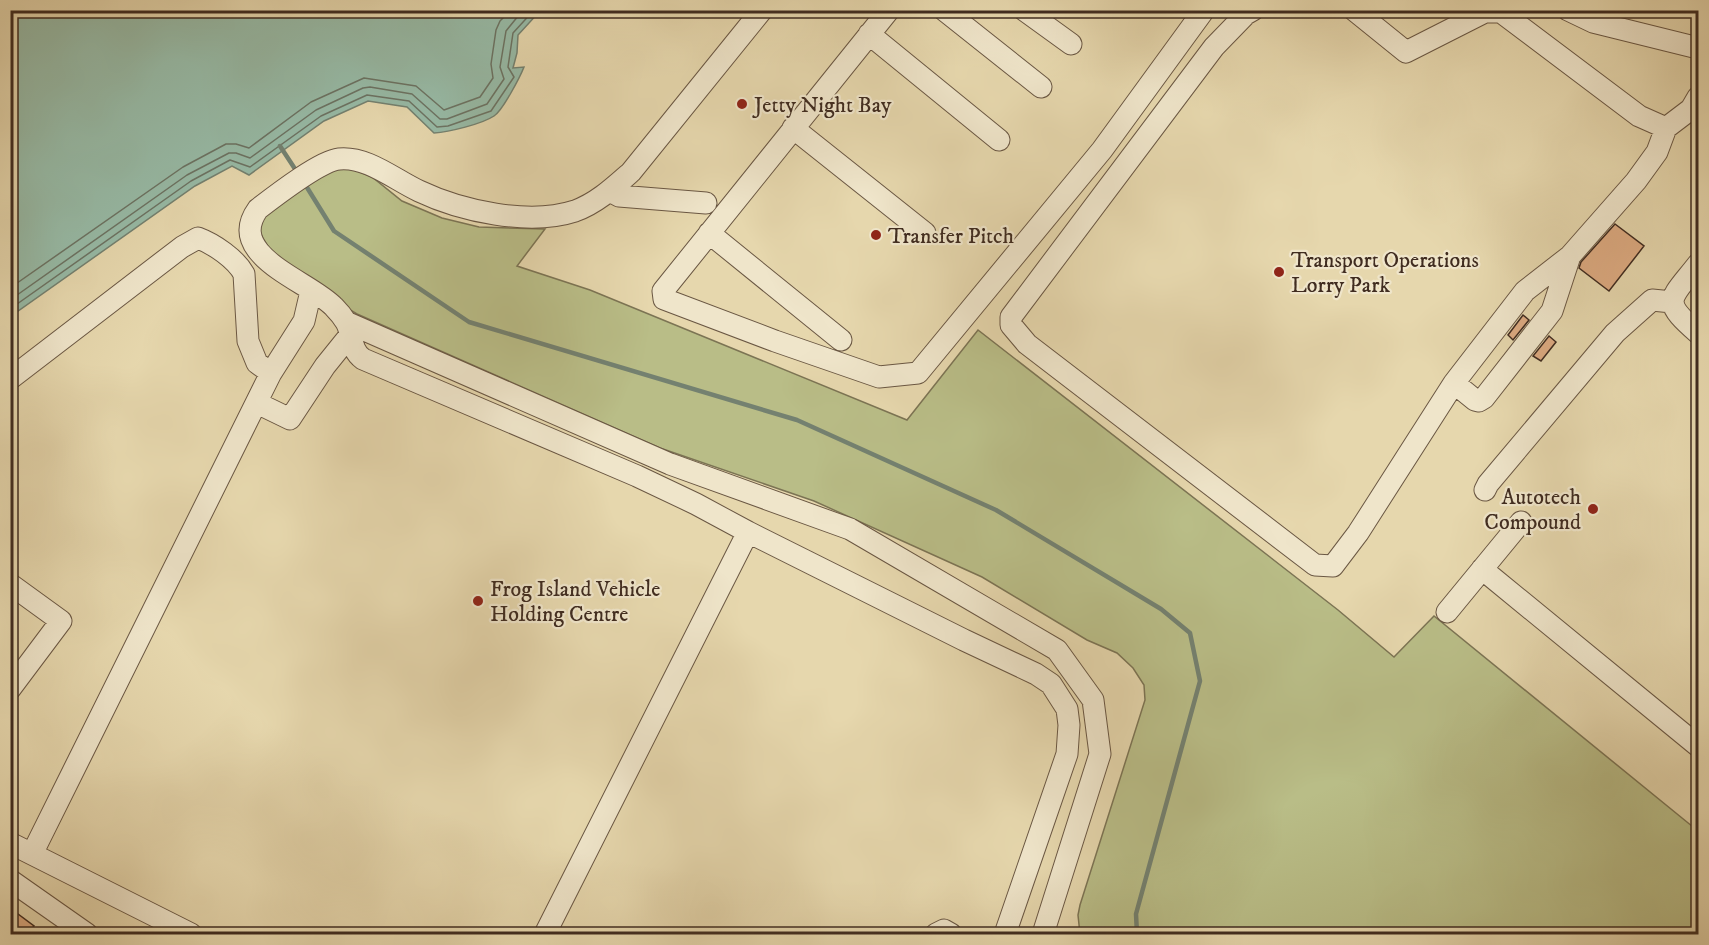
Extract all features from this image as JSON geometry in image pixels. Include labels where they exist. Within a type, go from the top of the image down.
[{"type":"street","points":[[762,10],[631,172],[592,203],[574,211],[553,215],[490,214],[449,204],[366,164],[350,159],[337,159],[320,167],[258,209],[252,218],[249,230],[251,241],[260,253],[277,267],[332,304],[348,329],[356,354],[363,358],[637,476],[1036,674],[1051,684],[1067,709],[1069,725],[1067,754],[1005,934]]},
{"type":"street","points":[[889,10],[663,291],[664,299],[775,342],[879,376],[918,373],[1102,150],[1204,10]]},
{"type":"street","points":[[944,10],[1041,87]]},
{"type":"street","points":[[1024,10],[1071,44]]},
{"type":"street","points":[[1254,10],[1246,14],[1214,47],[1154,124],[1011,317],[1011,325],[1027,344],[1315,566],[1333,566],[1364,523],[1454,383],[1525,291],[1570,256],[1636,181],[1657,152],[1666,128],[1691,109],[1698,97]]},
{"type":"street","points":[[1354,10],[1406,52],[1485,12],[1501,12],[1639,116],[1666,128]]},
{"type":"street","points":[[1568,10],[1593,22],[1698,48]]},
{"type":"street","points":[[870,34],[999,140]]},
{"type":"street","points":[[793,128],[925,233]]},
{"type":"street","points":[[610,190],[619,196],[706,203]]},
{"type":"street","points":[[709,233],[841,340]]},
{"type":"street","points":[[10,380],[182,247],[198,238],[207,241],[241,267],[244,274],[248,341],[257,363],[271,373]]},
{"type":"street","points":[[1454,383],[1475,400],[1479,401],[1484,398],[1552,311],[1570,256]]},
{"type":"street","points":[[1698,264],[1672,302],[1678,315],[1698,333]]},
{"type":"street","points":[[32,854],[271,373],[304,321],[311,291]]},
{"type":"street","points":[[1485,490],[1615,333],[1652,300],[1672,302]]},
{"type":"street","points":[[257,403],[290,419],[348,329]]},
{"type":"street","points":[[348,329],[670,464],[850,529],[1057,650],[1093,700],[1100,754],[1043,934]]},
{"type":"street","points":[[1447,612],[1521,522]]},
{"type":"street","points":[[544,934],[748,532]]},
{"type":"street","points":[[1482,569],[1698,746]]},
{"type":"street","points":[[10,584],[61,621],[10,689]]},
{"type":"street","points":[[10,843],[191,934]]},
{"type":"street","points":[[10,880],[87,934]]},
{"type":"street","points":[[936,934],[944,930],[951,934]]},
{"type":"green space","points":[[348,167],[372,177],[402,201],[442,218],[479,227],[545,229],[517,266],[590,290],[907,420],[978,330],[1338,610],[1394,657],[1434,616],[1698,831],[1698,934],[1080,934],[1078,915],[1080,905],[1145,700],[1144,685],[1133,668],[1117,653],[1087,640],[982,577],[814,501],[660,448],[357,314],[282,270],[254,223],[323,170]]},
{"type":"water","points":[[11,10],[540,11],[518,35],[513,68],[524,67],[506,100],[494,116],[465,127],[434,133],[407,107],[368,101],[324,121],[249,175],[232,166],[195,186],[11,316]]},
{"type":"building","points":[[1615,224],[1644,246],[1609,291],[1579,268],[1581,262]]},
{"type":"building","points":[[1523,315],[1529,320],[1513,340],[1508,335]]},
{"type":"building","points":[[1549,336],[1556,342],[1541,361],[1533,356]]},
{"type":"building","points":[[10,908],[34,926],[28,934],[10,934]]},
{"type":"waterway","points":[[280,146],[297,172]]},
{"type":"waterway","points":[[303,181],[334,231],[469,322],[797,420],[996,510],[1161,609],[1190,633],[1200,681],[1136,914],[1137,934]]},
{"type":"place","name":"Jetty Night Bay","points":[[742,104]]},
{"type":"place","name":"Transfer Pitch","points":[[876,235]]},
{"type":"place","name":"Transport Operations Lorry Park","points":[[1279,272]]},
{"type":"place","name":"Autotech Compound","points":[[1593,509]]},
{"type":"place","name":"Frog Island Vehicle Holding Centre","points":[[478,601]]}]
